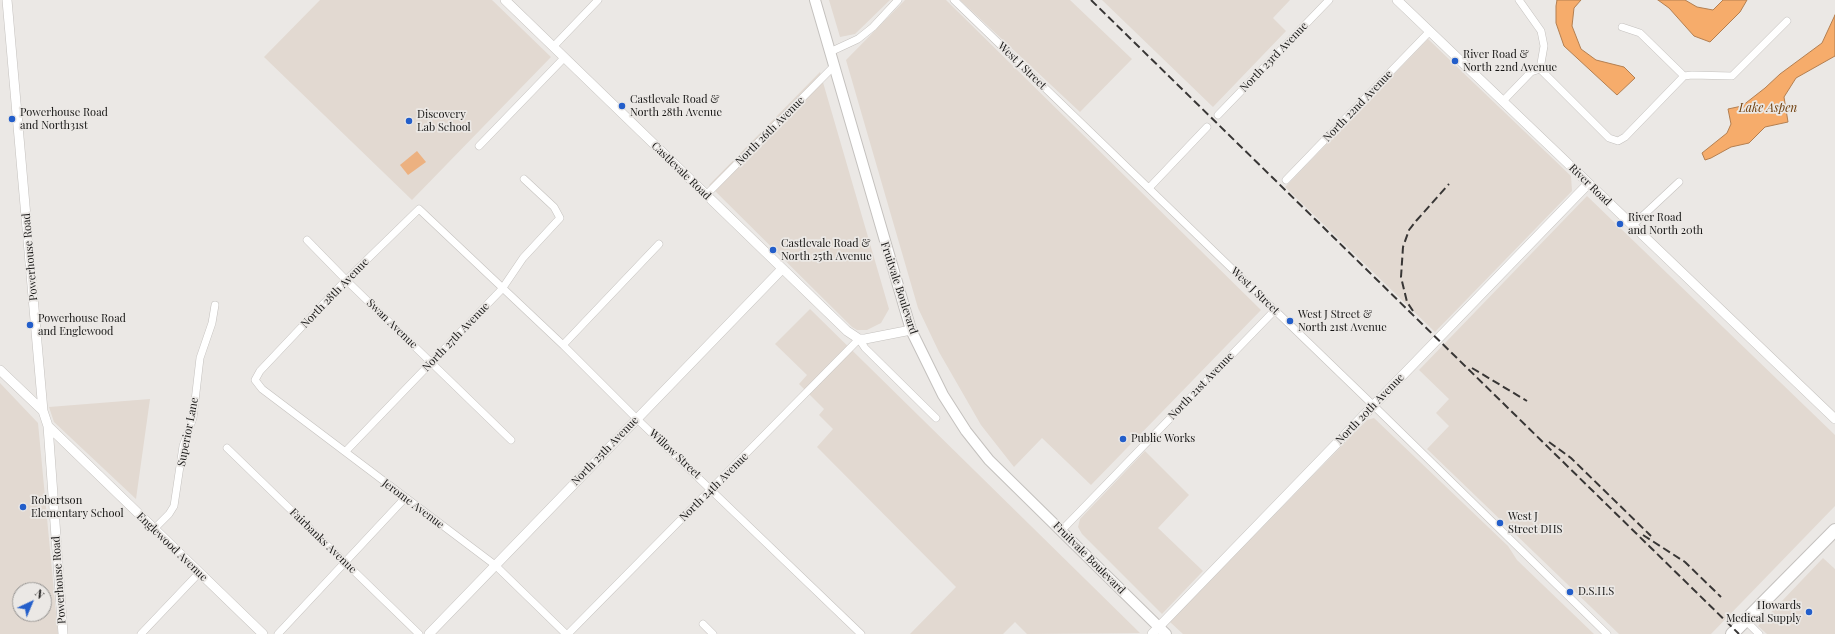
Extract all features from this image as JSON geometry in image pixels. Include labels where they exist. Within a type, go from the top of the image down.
[{"type":"main road","name":"Fruitvale Boulevard","points":[[815,0],[911,330],[943,395],[966,431],[989,460],[1061,531],[1159,632]]},
{"type":"main road","points":[[1732,634],[1835,530]]},
{"type":"street","name":"Powerhouse Road","points":[[8,0],[43,411],[48,426],[62,634]]},
{"type":"street","name":"Castlevale Road","points":[[505,0],[782,270],[847,331],[859,339],[864,348],[936,418]]},
{"type":"street","points":[[553,47],[598,0]]},
{"type":"street","points":[[830,52],[858,39],[898,0]]},
{"type":"street","name":"West J Street","points":[[954,0],[1374,406],[1607,634]]},
{"type":"street","name":"North 23rd Avenue","points":[[1218,115],[1329,0]]},
{"type":"street","name":"River Road","points":[[1397,0],[1504,100],[1588,184],[1633,225],[1835,420]]},
{"type":"street","points":[[1519,0],[1541,31],[1544,46],[1540,69]]},
{"type":"street","points":[[1540,69],[1609,138],[1618,141],[1625,137],[1684,76],[1732,76],[1787,20]]},
{"type":"street","points":[[1622,27],[1640,33],[1684,76]]},
{"type":"street","name":"North 22nd Avenue","points":[[1286,180],[1430,31]]},
{"type":"street","points":[[479,146],[564,58]]},
{"type":"street","name":"North 26th Avenue","points":[[706,195],[834,66]]},
{"type":"street","points":[[1504,100],[1531,72],[1540,69]]},
{"type":"street","points":[[1149,188],[1207,127]]},
{"type":"street","name":"North 27th Avenue","points":[[346,451],[502,289],[523,258],[560,218],[554,207],[524,179]]},
{"type":"street","points":[[1633,225],[1679,182]]},
{"type":"street","name":"North 20th Avenue","points":[[1159,632],[1588,184]]},
{"type":"street","name":"North 28th Avenue","points":[[255,380],[260,371],[346,280],[419,209]]},
{"type":"street","name":"Willow Street","points":[[419,209],[563,345],[637,419],[861,634]]},
{"type":"street","name":"Swan Avenue","points":[[307,240],[346,280],[511,440]]},
{"type":"street","points":[[563,345],[659,244]]},
{"type":"street","name":"North 25th Avenue","points":[[429,634],[782,270]]},
{"type":"street","name":"Superior Lane","points":[[154,529],[170,514],[174,506],[183,446],[193,418],[200,358],[212,323],[215,305]]},
{"type":"street","name":"North 21st Avenue","points":[[1061,531],[1274,311]]},
{"type":"street","points":[[859,339],[911,330]]},
{"type":"street","name":"North 24th Avenue","points":[[567,634],[712,490],[859,339]]},
{"type":"street","points":[[0,370],[43,411]]},
{"type":"street","name":"Jerome Avenue","points":[[255,380],[262,389],[495,565],[567,634]]},
{"type":"street","name":"Englewood Avenue","points":[[48,426],[263,634]]},
{"type":"street","name":"Fairbanks Avenue","points":[[228,448],[419,634]]},
{"type":"street","points":[[278,634],[344,562],[406,498]]},
{"type":"street","points":[[141,634],[199,573]]},
{"type":"street","points":[[1745,620],[1759,634]]},
{"type":"street","points":[[703,624],[713,634]]},
{"type":"shaded area","name":"Discovery Lab School","points":[[320,0],[492,0],[551,57],[412,200],[264,57]]},
{"type":"shaded area","points":[[829,0],[890,0],[855,34],[840,37]]},
{"type":"shaded area","points":[[905,0],[946,0],[1261,310],[1091,485],[1042,438],[1014,467],[981,425],[939,352],[918,308],[846,60]]},
{"type":"shaded area","points":[[960,0],[1070,0],[1132,59],[1080,112]]},
{"type":"shaded area","points":[[1102,0],[1290,0],[1273,18],[1286,31],[1213,107]]},
{"type":"shaded area","points":[[1428,39],[1571,176],[1572,191],[1435,332],[1285,187]]},
{"type":"shaded area","points":[[820,72],[889,309],[881,323],[867,330],[857,330],[852,327],[709,185]]},
{"type":"shaded area","points":[[417,151],[426,162],[408,175],[400,165]]},
{"type":"shaded area","points":[[1587,196],[1835,435],[1835,506],[1711,634],[1619,634],[1427,449],[1449,426],[1436,413],[1449,399],[1419,370]]},
{"type":"shaded area","points":[[810,309],[1140,633],[1027,634],[1015,622],[1003,634],[910,634],[956,587],[817,447],[833,429],[819,415],[824,409],[799,384],[807,375],[775,344]]},
{"type":"shaded area","name":"Robertson Elementary School","points":[[0,383],[38,423],[58,634],[0,634]]},
{"type":"shaded area","points":[[150,399],[136,499],[54,422],[49,407]]},
{"type":"shaded area","points":[[1374,418],[1508,546],[1517,560],[1594,634],[1183,634],[1170,622],[1367,420]]},
{"type":"shaded area","points":[[1145,451],[1189,495],[1158,528],[1203,571],[1162,614],[1082,534],[1078,527],[1080,519]]},
{"type":"shaded area","points":[[1823,558],[1835,569],[1835,634],[1767,634],[1758,626]]},
{"type":"water","points":[[1557,0],[1581,0],[1574,8],[1572,26],[1581,49],[1596,60],[1624,67],[1635,78],[1617,95],[1564,46],[1556,23]]},
{"type":"water","points":[[1658,0],[1685,0],[1697,7],[1713,10],[1723,0],[1747,0],[1740,12],[1710,42],[1694,36],[1669,8]]},
{"type":"water","name":"Lake Aspen","points":[[1835,15],[1835,56],[1796,78],[1784,97],[1788,122],[1765,127],[1749,143],[1731,147],[1705,160],[1702,153],[1727,133],[1731,124],[1728,109],[1742,106],[1780,74],[1822,43]]},
{"type":"railway","points":[[1091,0],[1739,634]]},
{"type":"railway","points":[[1413,311],[1407,302],[1401,277],[1403,247],[1409,230],[1449,184]]},
{"type":"railway","points":[[1472,368],[1527,401]]},
{"type":"railway","points":[[1549,442],[1571,458],[1651,536]]},
{"type":"railway","points":[[1643,535],[1685,562],[1721,597]]},
{"type":"place","name":"River Road & North 22nd Avenue","points":[[1455,61]]},
{"type":"place","name":"Castlevale Road & North 28th Avenue","points":[[622,106]]},
{"type":"place","name":"Powerhouse Road and North31st","points":[[12,119]]},
{"type":"place","name":"Discovery Lab School","points":[[409,121]]},
{"type":"place","name":"River Road and North 20th","points":[[1620,224]]},
{"type":"place","name":"Castlevale Road & North 25th Avenue","points":[[773,250]]},
{"type":"place","name":"West J Street & North 21st Avenue","points":[[1290,321]]},
{"type":"place","name":"Powerhouse Road and Englewood","points":[[30,325]]},
{"type":"place","name":"Public Works","points":[[1123,439]]},
{"type":"place","name":"Robertson Elementary School","points":[[23,507]]},
{"type":"place","name":"West J Street DHS","points":[[1500,523]]},
{"type":"place","name":"D.S.H.S","points":[[1570,592]]},
{"type":"place","name":"Howards Medical Supply","points":[[1809,612]]}]
